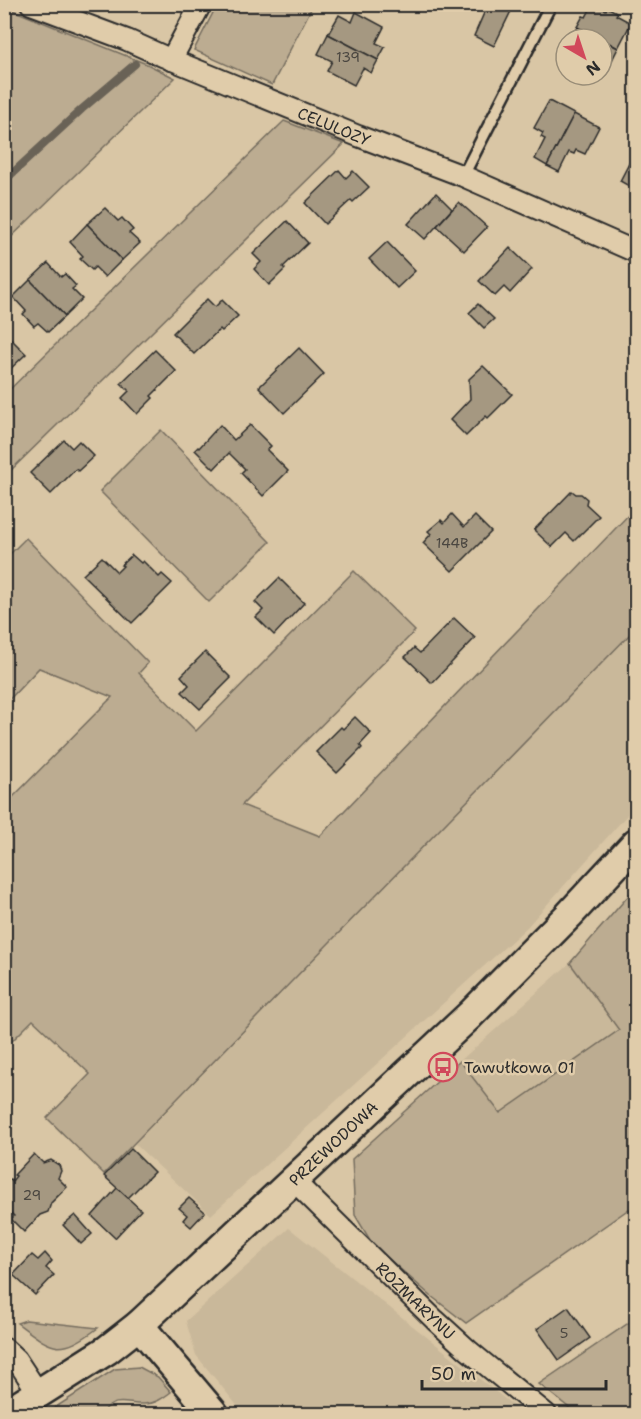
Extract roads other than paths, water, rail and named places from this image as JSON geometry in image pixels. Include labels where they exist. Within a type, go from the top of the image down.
[{"type":"street","name":"CELULOZY","points":[[31,4],[127,40],[368,140],[463,176],[636,252]]},
{"type":"street","points":[[162,56],[201,4]]},
{"type":"street","name":"PRZEWODOWA","points":[[6,1414],[107,1350],[139,1325],[445,1039],[519,967],[636,843]]},
{"type":"street","name":"ROZMARYNU","points":[[293,1180],[435,1320],[546,1414]]},
{"type":"street","points":[[139,1325],[214,1414]]},
{"type":"street","points":[[4,1348],[16,1359],[39,1394]]},
{"type":"lane","points":[[463,176],[551,4]]},
{"type":"waterway","points":[[4,181],[135,64]]},
{"type":"place","name":"Tawułkowa 01","points":[[443,1067]]}]
